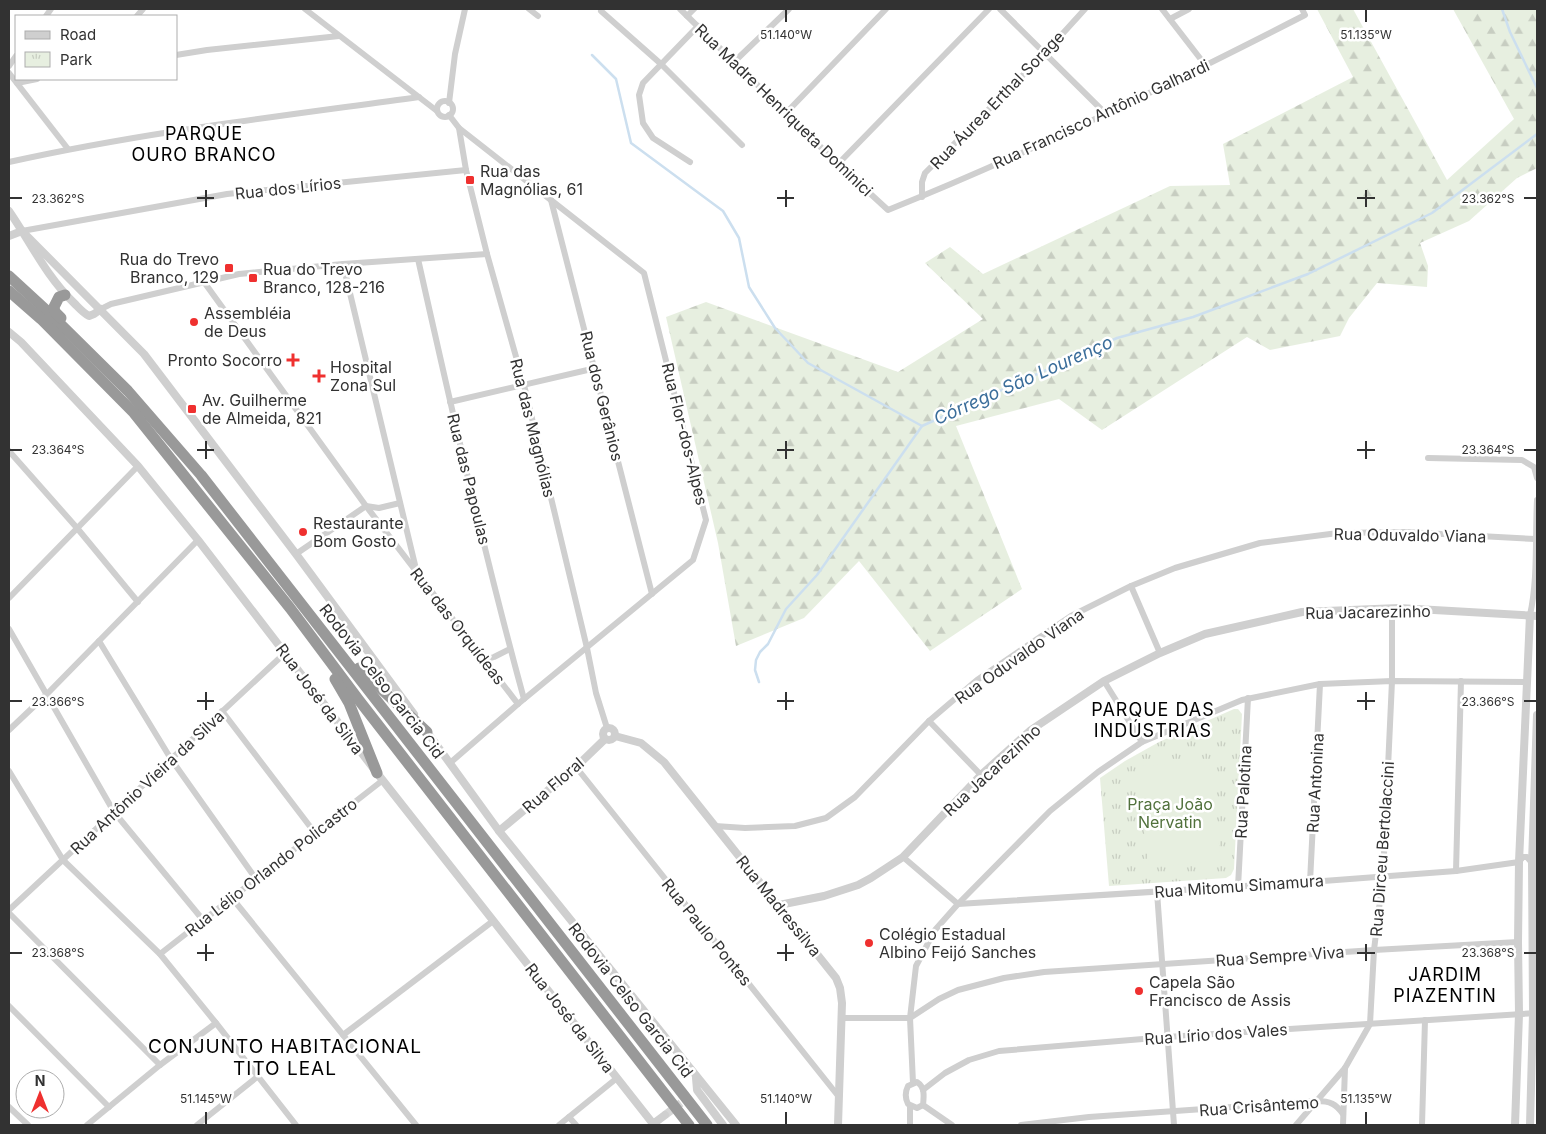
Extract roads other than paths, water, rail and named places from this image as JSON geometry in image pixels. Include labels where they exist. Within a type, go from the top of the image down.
[{"type":"highway","name":"Rodovia Celso Garcia Cid","points":[[9,276],[128,391],[201,475],[707,1125]]},
{"type":"highway","name":"Rodovia Celso Garcia Cid","points":[[9,291],[41,319],[134,413],[290,608],[689,1125]]},
{"type":"highway","points":[[66,295],[59,297],[55,302],[56,312],[105,360],[128,391]]},
{"type":"highway","points":[[290,608],[302,631],[337,681],[349,703],[380,777]]},
{"type":"highway","points":[[310,614],[324,626],[360,670],[427,732]]},
{"type":"street","points":[[305,9],[442,116],[449,115],[452,109],[449,103],[455,54],[465,9]]},
{"type":"street","points":[[529,9],[538,16]]},
{"type":"street","name":"Rua Madre Henriqueta Dominici","points":[[680,9],[838,164],[888,210]]},
{"type":"street","points":[[687,16],[694,9]]},
{"type":"street","points":[[734,62],[789,9]]},
{"type":"street","points":[[786,113],[886,9]]},
{"type":"street","points":[[838,164],[989,9]]},
{"type":"street","points":[[1000,9],[1106,114]]},
{"type":"street","name":"Rua Áurea Erthal Sorage","points":[[922,196],[922,182],[925,173],[1045,53],[1085,9]]},
{"type":"street","points":[[1162,9],[1206,66]]},
{"type":"street","points":[[1170,19],[1189,9]]},
{"type":"street","name":"Rua Francisco Antônio Galhardi","points":[[888,210],[1106,114],[1206,66],[1305,15],[1302,9]]},
{"type":"street","points":[[601,11],[661,64],[742,145]]},
{"type":"street","points":[[690,162],[653,138],[643,123],[640,95],[643,83],[698,26]]},
{"type":"street","points":[[178,55],[339,36]]},
{"type":"street","points":[[30,80],[17,82],[68,149]]},
{"type":"street","points":[[9,162],[68,149],[218,125],[420,97]]},
{"type":"street","points":[[438,111],[440,104],[444,102],[449,103]]},
{"type":"street","name":"Rua Flor-dos-Alpes","points":[[449,115],[459,128],[644,273],[706,520],[692,560],[518,704],[450,763]]},
{"type":"street","name":"Rua das Magnólias","points":[[459,128],[466,170],[487,254],[524,385],[588,648],[596,693],[607,728]]},
{"type":"street","name":"Rua dos Lírios","points":[[22,231],[228,194],[466,170]]},
{"type":"street","name":"Rua dos Gerânios","points":[[551,200],[596,368],[652,594]]},
{"type":"street","points":[[9,211],[44,269],[66,295],[89,316],[111,304],[239,274],[343,264],[487,254]]},
{"type":"street","points":[[9,236],[22,231]]},
{"type":"street","points":[[22,231],[144,354],[296,554],[499,831],[696,1076],[698,1090],[736,1125]]},
{"type":"street","name":"Rua das Papoulas","points":[[418,259],[450,402],[524,699]]},
{"type":"street","points":[[343,264],[416,573]]},
{"type":"street","name":"Rua das Orquídeas","points":[[204,282],[366,506],[518,704]]},
{"type":"street","name":"Rua José da Silva","points":[[9,332],[21,342],[138,466],[198,540],[380,777],[653,1125]]},
{"type":"street","points":[[450,402],[596,368]]},
{"type":"street","points":[[9,452],[77,528],[138,602]]},
{"type":"street","points":[[1428,458],[1522,460],[1534,467],[1537,478]]},
{"type":"street","points":[[9,598],[138,466]]},
{"type":"street","points":[[1515,1125],[1519,1014],[1519,862],[1528,682],[1534,616],[1537,500]]},
{"type":"street","points":[[296,554],[366,506],[379,508],[400,503]]},
{"type":"street","name":"Rua Oduvaldo Viana","points":[[716,826],[745,828],[795,826],[826,818],[855,797],[928,721],[977,680],[1071,616],[1131,586],[1175,568],[1260,543],[1338,532],[1405,532],[1535,539]]},
{"type":"street","points":[[9,730],[47,694],[198,540]]},
{"type":"street","points":[[1131,586],[1160,653]]},
{"type":"street","points":[[1535,593],[1537,603]]},
{"type":"street","name":"Rua Jacarezinho","points":[[779,905],[824,896],[858,885],[871,878],[903,857],[981,775],[1031,730],[1104,681],[1160,653],[1205,634],[1302,612],[1392,608],[1534,616]]},
{"type":"street","name":"Rua Dirceu Bertolaccini","points":[[1296,1125],[1345,1068],[1370,1024],[1374,950],[1383,876],[1392,680],[1392,608]]},
{"type":"street","points":[[9,629],[114,812],[203,920]]},
{"type":"street","points":[[99,641],[171,759],[256,879]]},
{"type":"street","points":[[484,660],[510,649]]},
{"type":"street","name":"Rua Antônio Vieira da Silva","points":[[9,912],[285,653]]},
{"type":"street","points":[[913,1083],[910,1018],[916,966],[935,930],[958,904],[1054,807],[1098,772],[1142,742],[1166,730],[1248,698],[1320,684],[1392,680],[1528,682]]},
{"type":"street","points":[[1104,681],[1142,742]]},
{"type":"street","points":[[1456,871],[1461,681]]},
{"type":"street","name":"Rua Antonina","points":[[1310,882],[1320,684]]},
{"type":"street","name":"Rua Palotina","points":[[1238,887],[1248,698]]},
{"type":"street","points":[[222,711],[315,833]]},
{"type":"street","points":[[1530,1125],[1535,1013],[1534,863],[1537,715]]},
{"type":"street","points":[[928,721],[981,775]]},
{"type":"street","points":[[607,728],[614,729],[615,736],[611,740],[605,739],[603,733],[607,728]]},
{"type":"street","name":"Rua Madressilva","points":[[615,736],[641,743],[664,762],[836,978],[842,996],[838,1125]]},
{"type":"street","name":"Rua Floral","points":[[499,831],[576,767],[605,739]]},
{"type":"street","name":"Rua Paulo Pontes","points":[[576,767],[839,1097]]},
{"type":"street","points":[[9,771],[63,860],[160,954],[296,1125]]},
{"type":"street","name":"Rua Lélio Orlando Policastro","points":[[160,954],[315,833],[380,777]]},
{"type":"street","points":[[903,857],[958,904]]},
{"type":"street","name":"Rua Mitomu Simamura","points":[[958,904],[1238,887],[1456,871],[1519,862],[1523,857],[1527,857],[1534,863]]},
{"type":"street","points":[[1157,892],[1174,1125]]},
{"type":"street","points":[[232,898],[416,1125]]},
{"type":"street","points":[[9,912],[160,1065]]},
{"type":"street","points":[[343,1035],[493,921]]},
{"type":"street","name":"Rua Sempre Viva","points":[[910,1018],[939,999],[958,990],[1004,978],[1050,971],[1518,942]]},
{"type":"street","points":[[9,1006],[109,1107]]},
{"type":"street","name":"Rua Lírio dos Vales","points":[[923,1090],[944,1074],[969,1060],[999,1051],[1167,1037],[1535,1013]]},
{"type":"street","points":[[842,1018],[910,1018]]},
{"type":"street","points":[[1422,1125],[1425,1020]]},
{"type":"street","points":[[87,1125],[160,1065],[216,1023]]},
{"type":"street","points":[[1343,1125],[1345,1068]]},
{"type":"street","points":[[197,1125],[257,1077]]},
{"type":"street","points":[[559,1125],[617,1078]]},
{"type":"street","points":[[910,1125],[910,1106],[906,1099],[908,1086],[913,1083],[920,1084],[923,1090],[923,1105]]},
{"type":"street","name":"Rodovia Celso Garcia Cid","points":[[698,1090],[723,1125]]},
{"type":"street","name":"Rua Crisântemo","points":[[1021,1125],[1045,1124],[1089,1117],[1318,1101],[1333,1103],[1343,1114]]},
{"type":"street","points":[[910,1106],[917,1108],[923,1105]]},
{"type":"street","points":[[923,1105],[952,1125]]},
{"type":"street","points":[[9,1106],[28,1125]]},
{"type":"street","points":[[653,1125],[665,1115]]},
{"type":"street","points":[[569,1117],[576,1125]]},
{"type":"waterway","points":[[1502,9],[1510,32],[1537,88]]},
{"type":"waterway","name":"Córrego São Lourenço","points":[[592,55],[616,79],[631,143],[723,211],[739,238],[749,287],[775,328],[808,363],[922,426],[1117,338],[1193,317],[1308,274],[1432,213],[1537,134]]},
{"type":"waterway","points":[[759,682],[755,670],[756,660],[760,652],[768,644],[786,609],[817,575],[922,426]]},
{"type":"tunnel","points":[[665,1115],[693,1094]]},
{"type":"place","name":"Rua das Magnólias, 61","points":[[470,180]]},
{"type":"place","name":"Rua do Trevo Branco, 129","points":[[229,268]]},
{"type":"place","name":"Rua do Trevo Branco, 128-216","points":[[253,278]]},
{"type":"place","name":"Assembléia de Deus","points":[[194,322]]},
{"type":"place","name":"Pronto Socorro","points":[[293,360]]},
{"type":"place","name":"Hospital Zona Sul","points":[[319,376]]},
{"type":"place","name":"Av. Guilherme de Almeida, 821","points":[[192,409]]},
{"type":"place","name":"Restaurante Bom Gosto","points":[[303,532]]},
{"type":"place","name":"Colégio Estadual Albino Feijó Sanches","points":[[869,943]]},
{"type":"place","name":"Capela São Francisco de Assis","points":[[1139,991]]},
{"type":"district","name":"PARQUE OURO BRANCO","points":[[204,143]]},
{"type":"district","name":"PARQUE DAS INDÚSTRIAS","points":[[1153,720]]},
{"type":"district","name":"JARDIM PIAZENTIN","points":[[1445,984]]},
{"type":"district","name":"CONJUNTO HABITACIONAL TITO LEAL","points":[[285,1057]]},
{"type":"park label","name":"Praça João Nervatin","points":[[1170,813]]}]
